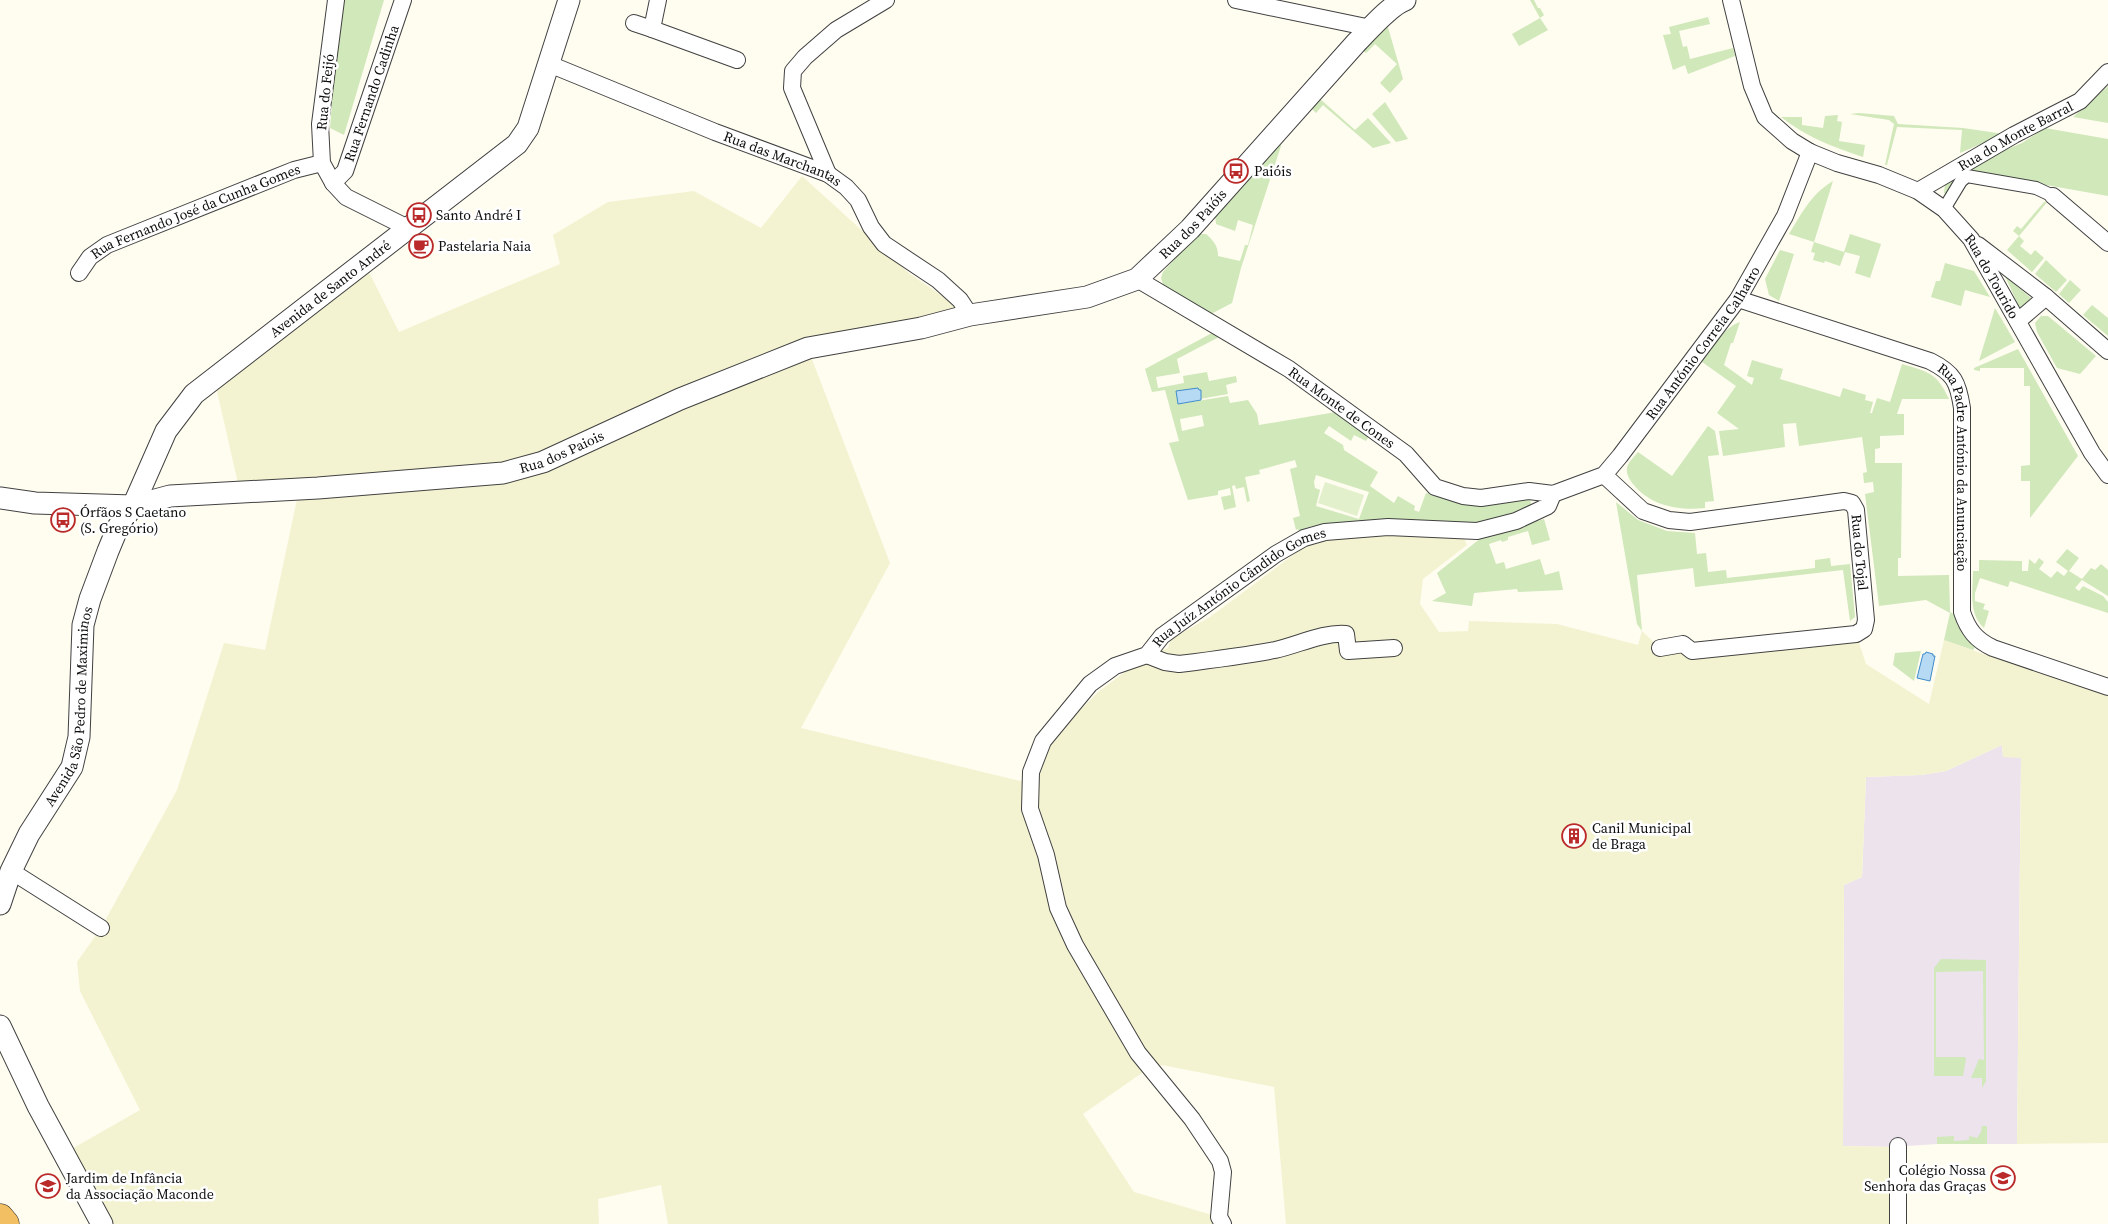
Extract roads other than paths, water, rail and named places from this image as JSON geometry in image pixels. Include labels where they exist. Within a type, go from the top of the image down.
[{"type":"highway","points":[[0,1218],[5,1224]]},
{"type":"street","name":"Rua do Feijó","points":[[336,0],[320,124],[322,162],[333,183],[346,197],[408,228]]},
{"type":"street","name":"Rua Fernando Cadinha","points":[[333,183],[346,170],[403,0]]},
{"type":"street","name":"Avenida de Santo André","points":[[133,506],[166,431],[194,394],[517,144],[528,128],[569,0]]},
{"type":"street","points":[[652,29],[658,0]]},
{"type":"street","points":[[828,174],[792,88],[793,71],[805,56],[836,30],[886,0]]},
{"type":"street","points":[[1236,0],[1372,28]]},
{"type":"street","name":"Rua dos Paióis","points":[[970,315],[1087,297],[1137,279],[1190,229],[1372,28],[1402,0]]},
{"type":"street","name":"Rua do Tourido","points":[[1731,0],[1752,86],[1765,117],[1792,141],[1810,152],[1837,163],[1879,175],[1918,191],[1944,209],[1971,238],[2092,453],[2108,474]]},
{"type":"street","points":[[634,23],[737,60]]},
{"type":"street","name":"Rua das Marchantas","points":[[549,64],[714,132],[828,174],[858,200],[871,227],[884,244],[938,280],[960,300],[970,315]]},
{"type":"street","name":"Rua do Monte Barral","points":[[1918,191],[2014,135],[2080,101],[2108,72]]},
{"type":"street","name":"Rua António Correia Calhatro","points":[[1553,494],[1604,475],[1738,299],[1785,216],[1810,152]]},
{"type":"street","name":"Rua Fernando José da Cunha Gomes","points":[[79,273],[90,257],[107,245],[294,170],[322,162]]},
{"type":"street","points":[[1944,209],[1961,181],[1967,176],[2036,188],[2053,196],[2108,243]]},
{"type":"street","points":[[1971,238],[2046,297],[2108,351]]},
{"type":"street","name":"Rua Monte de Cones","points":[[1137,279],[1289,369],[1406,454],[1435,487],[1464,496],[1481,498],[1529,491],[1553,494]]},
{"type":"street","points":[[2018,321],[2046,297]]},
{"type":"street","name":"Rua Padre António da Anunciação","points":[[1738,299],[1930,361],[1941,366],[1952,376],[1959,388],[1962,408],[1962,612],[1966,624],[1980,642],[1993,648],[2108,687]]},
{"type":"street","name":"Rua dos Paiois","points":[[0,498],[34,503],[133,506],[170,496],[318,488],[503,473],[543,462],[680,399],[808,348],[921,328],[970,315]]},
{"type":"street","name":"Rua do Tojal","points":[[1604,475],[1643,511],[1669,520],[1690,522],[1844,501],[1852,503],[1856,510],[1866,620],[1864,629],[1856,634],[1692,651],[1683,644],[1660,648]]},
{"type":"street","name":"Rua Juíz António Cândido Gomes","points":[[1223,1224],[1218,1217],[1222,1172],[1220,1161],[1192,1119],[1138,1053],[1075,945],[1058,908],[1046,855],[1030,809],[1030,772],[1043,741],[1056,722],[1090,684],[1116,666],[1147,655],[1162,636],[1276,554],[1304,538],[1325,532],[1388,527],[1477,531],[1516,521],[1548,506],[1553,494]]},
{"type":"street","name":"Avenida São Pedro de Maximinos","points":[[0,904],[11,872],[29,834],[72,767],[79,737],[83,625],[90,599],[114,535],[133,506]]},
{"type":"street","points":[[1147,655],[1165,662],[1179,664],[1276,650],[1338,633],[1346,634],[1348,651],[1394,648]]},
{"type":"street","points":[[11,872],[101,928]]},
{"type":"street","points":[[0,1026],[38,1106],[102,1224]]},
{"type":"street","points":[[1898,1146],[1898,1224]]},
{"type":"water","points":[[1198,388],[1201,390],[1201,400],[1178,404],[1176,391]]},
{"type":"water","points":[[1926,652],[1935,656],[1930,681],[1917,678],[1923,654]]},
{"type":"place","name":"Paióis","points":[[1236,171]]},
{"type":"place","name":"Santo André I","points":[[419,215]]},
{"type":"place","name":"Pastelaria Naia","points":[[421,246]]},
{"type":"place","name":"Órfãos S Caetano (S. Gregório)","points":[[63,520]]},
{"type":"place","name":"Canil Municipal de Braga","points":[[1574,836]]},
{"type":"place","name":"Colégio Nossa Senhora das Graças","points":[[2003,1178]]},
{"type":"place","name":"Jardim de Infância da Associação Maconde","points":[[48,1186]]}]
